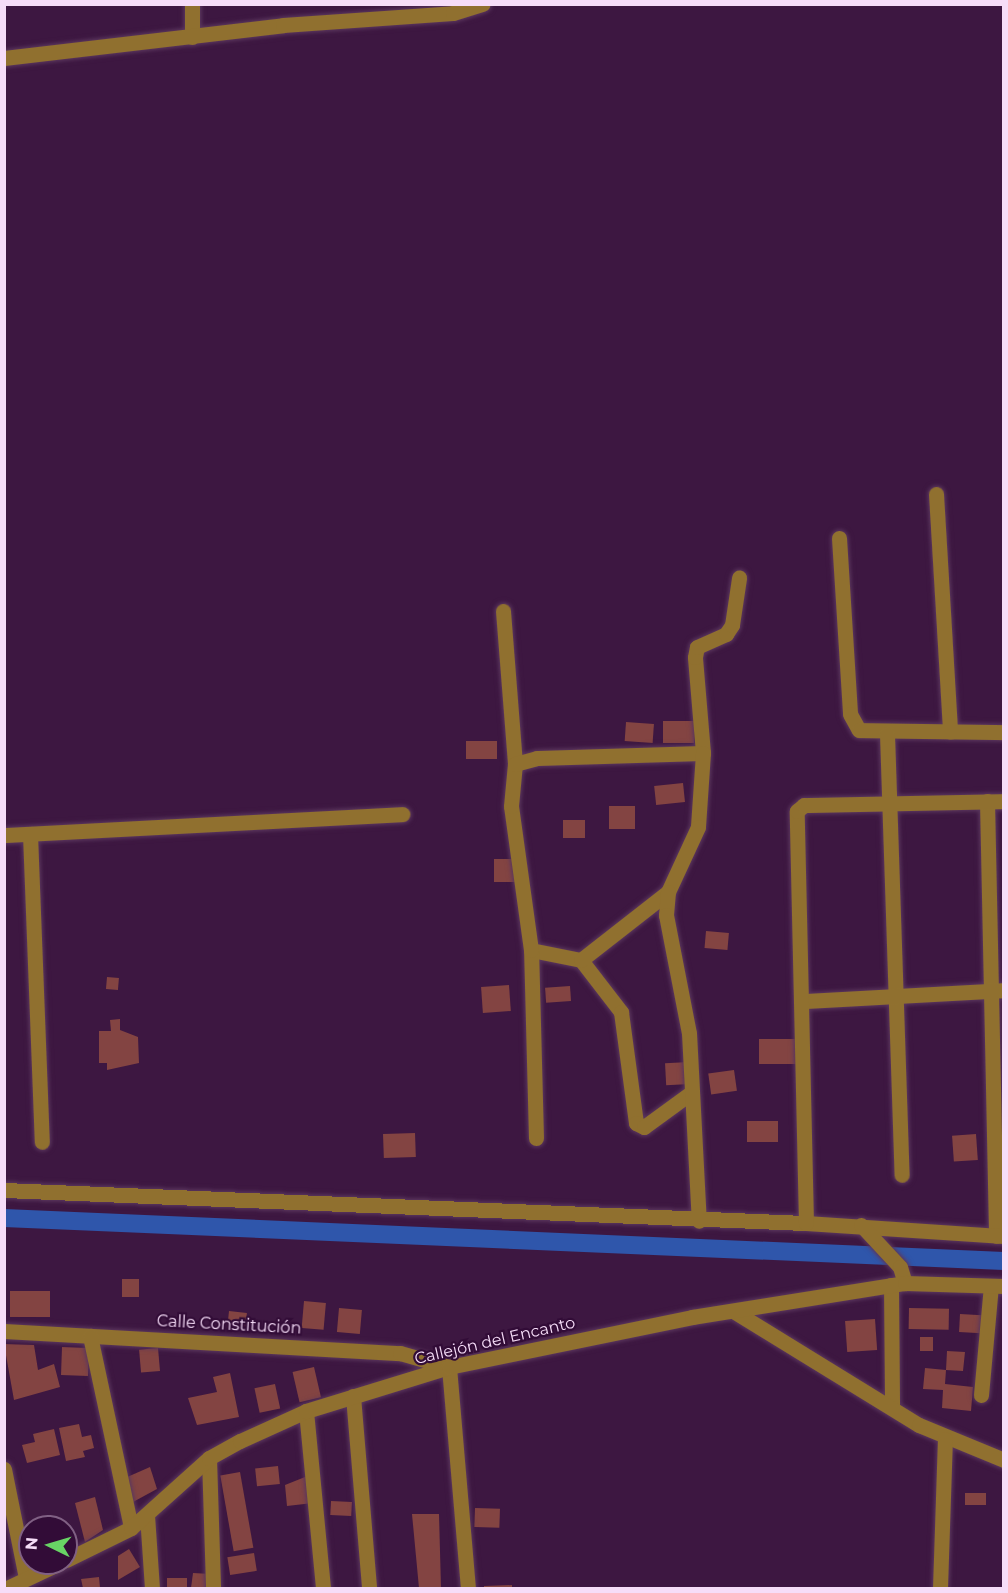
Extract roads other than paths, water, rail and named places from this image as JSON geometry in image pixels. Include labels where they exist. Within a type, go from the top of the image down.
[{"type":"street","points":[[192,4],[192,37]]},
{"type":"street","points":[[4,58],[192,37],[387,10],[453,13],[483,4]]},
{"type":"street","points":[[936,494],[950,732]]},
{"type":"street","points":[[839,538],[850,714],[860,730],[887,734],[1004,732]]},
{"type":"street","points":[[699,1221],[689,1033],[666,915],[668,892],[698,827],[703,753],[695,657],[697,647],[732,625],[739,578]]},
{"type":"street","points":[[503,611],[515,764],[511,806],[531,950],[536,1138]]},
{"type":"street","points":[[887,734],[902,1175]]},
{"type":"street","points":[[515,764],[537,758],[703,753]]},
{"type":"street","points":[[4,1190],[699,1221],[806,1222],[866,1231],[1000,1236],[996,991],[987,801]]},
{"type":"street","points":[[806,1222],[804,1001],[797,811],[804,805],[1004,801]]},
{"type":"street","points":[[4,835],[402,814]]},
{"type":"street","points":[[30,834],[42,1142]]},
{"type":"street","points":[[581,960],[668,892]]},
{"type":"street","points":[[531,950],[581,960],[621,1012],[636,1122],[644,1127],[692,1092]]},
{"type":"street","points":[[804,1001],[897,998],[996,991]]},
{"type":"street","points":[[866,1231],[900,1268],[892,1407]]},
{"type":"street","name":"Callejón del Encanto","points":[[78,1554],[131,1528],[209,1458],[306,1411],[449,1367],[735,1312],[898,1284],[997,1286]]},
{"type":"street","points":[[981,1395],[997,1286]]},
{"type":"street","points":[[735,1312],[945,1439],[1004,1460]]},
{"type":"street","name":"Calle Constitución","points":[[4,1331],[400,1353],[449,1367]]},
{"type":"street","points":[[90,1336],[131,1528]]},
{"type":"street","points":[[449,1367],[468,1588]]},
{"type":"street","points":[[353,1396],[369,1588]]},
{"type":"street","points":[[306,1411],[323,1588]]},
{"type":"street","points":[[940,1588],[945,1439]]},
{"type":"street","points":[[209,1458],[213,1588]]},
{"type":"street","points":[[4,1469],[26,1578]]},
{"type":"street","points":[[147,1515],[152,1588]]},
{"type":"street","points":[[7,1588],[33,1575]]},
{"type":"waterway","points":[[4,1218],[1004,1261]]}]
